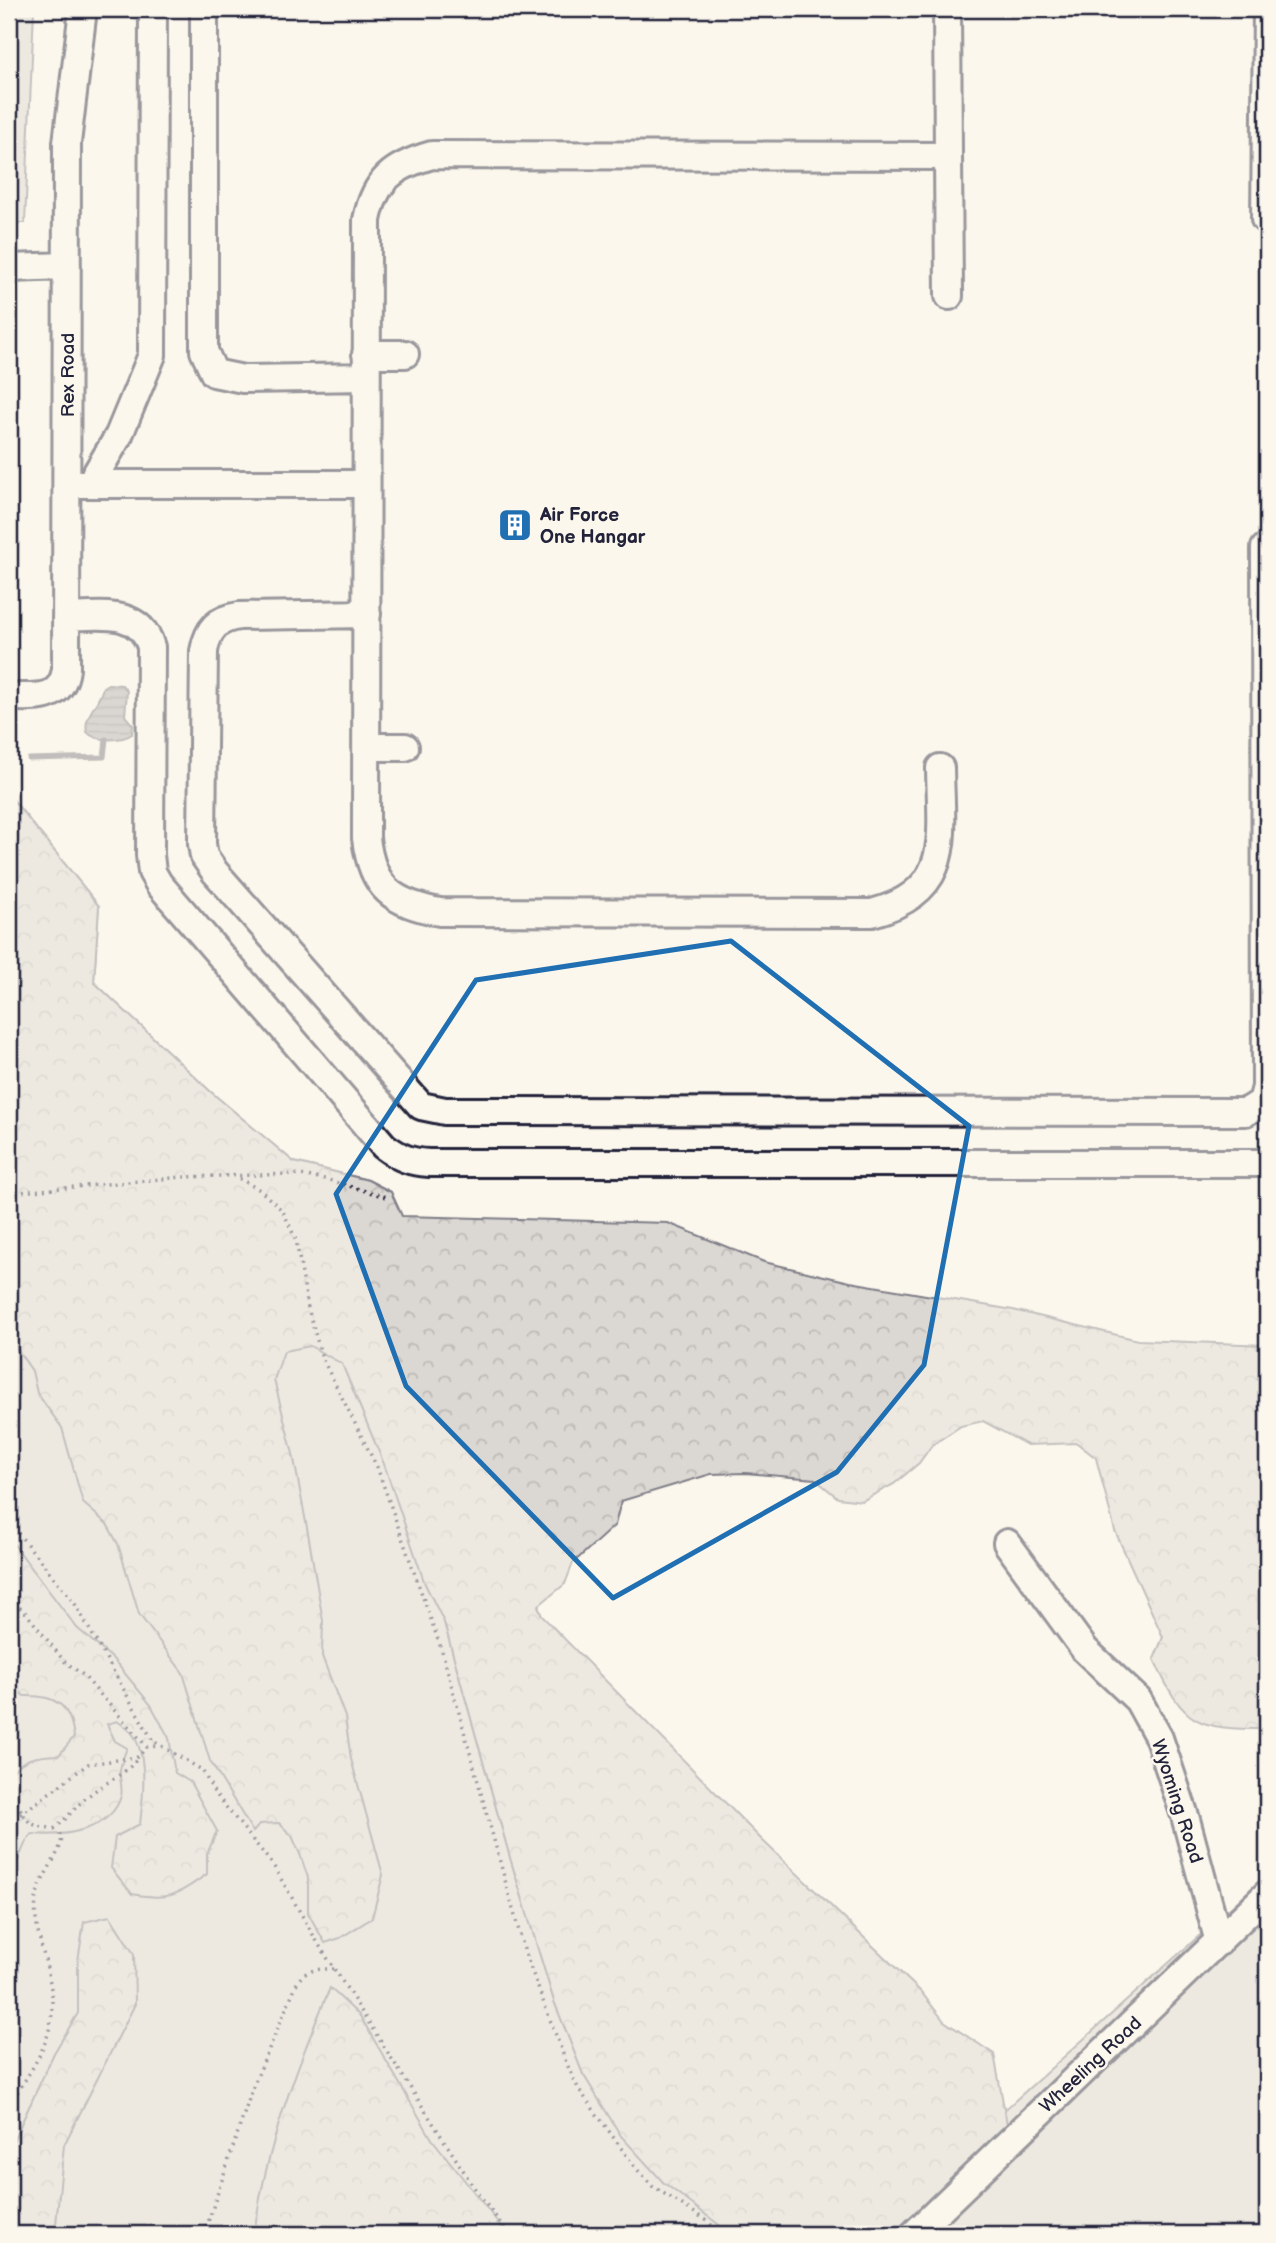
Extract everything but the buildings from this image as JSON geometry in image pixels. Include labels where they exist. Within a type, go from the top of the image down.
[{"type":"street","name":"Rex Road","points":[[10,697],[41,697],[60,689],[66,669],[66,617],[79,484],[67,266],[67,143],[83,9]]},
{"type":"street","points":[[79,484],[119,435],[152,355],[153,9]]},
{"type":"street","points":[[204,9],[204,351],[207,363],[214,373],[243,379],[366,366],[405,354]]},
{"type":"street","points":[[947,9],[949,296]]},
{"type":"street","points":[[1265,219],[1267,9]]},
{"type":"street","points":[[940,768],[940,847],[937,862],[928,880],[900,905],[872,913],[440,912],[413,907],[394,897],[377,880],[369,859],[366,838],[367,614],[364,484],[369,208],[372,196],[387,177],[407,162],[432,155],[500,153],[948,156]]},
{"type":"street","points":[[9,268],[67,266]]},
{"type":"street","points":[[79,484],[364,484]]},
{"type":"street","points":[[367,614],[239,616],[224,618],[214,626],[204,651],[202,844],[204,856],[215,872],[421,1106],[444,1111],[1246,1112],[1262,1102],[1266,1087],[1265,548]]},
{"type":"street","points":[[66,617],[126,618],[138,623],[147,634],[151,647],[150,855],[152,872],[159,884],[384,1146],[400,1158],[411,1163],[1267,1163]]},
{"type":"street","points":[[367,747],[405,747]]},
{"type":"street","name":"Wyoming Road","points":[[1007,1543],[1085,1650],[1138,1700],[1159,1738],[1189,1829],[1219,1942]]},
{"type":"street","name":"Wheeling Road","points":[[914,2234],[1267,1894]]},
{"type":"path","points":[[9,1193],[233,1175],[294,1174],[325,1178],[386,1197]]},
{"type":"path","points":[[233,1175],[260,1190],[283,1211],[296,1240],[308,1308],[322,1358],[377,1467],[442,1651],[525,1953],[566,2062],[578,2088],[634,2166],[652,2186],[706,2220],[721,2234]]},
{"type":"path","points":[[9,1522],[74,1602],[158,1746],[202,1770],[214,1792],[273,1865],[479,2195],[509,2234]]},
{"type":"path","points":[[9,1598],[26,1613],[64,1661],[83,1675],[112,1705],[147,1747]]},
{"type":"path","points":[[54,1829],[73,1815],[86,1797],[117,1779],[147,1747],[158,1746]]},
{"type":"path","points":[[9,1823],[88,1764],[138,1757]]},
{"type":"path","points":[[9,1791],[18,1798],[23,1815],[33,1824],[54,1829],[62,1839],[61,1849],[43,1874],[36,1898],[36,1925],[49,1975],[53,2021],[40,2056],[9,2106]]},
{"type":"path","points":[[204,2234],[254,2084],[297,1983],[302,1975],[311,1971],[336,1969]]},
{"type":"highlighted area","points":[[731,941],[969,1126],[924,1365],[837,1472],[613,1598],[406,1386],[336,1194],[476,980]]},
{"type":"green space","points":[[9,9],[34,9],[25,223],[9,223]]},
{"type":"green space","points":[[9,795],[99,906],[94,982],[211,1092],[294,1162],[368,1180],[391,1192],[444,1622],[511,1861],[554,2001],[583,2074],[663,2182],[735,2234],[9,2234]]},
{"type":"green space","points":[[9,795],[99,906],[94,982],[211,1092],[294,1162],[368,1180],[391,1192],[402,1216],[668,1223],[764,1262],[850,1282],[1013,1310],[1138,1340],[1267,1345],[1267,1729],[1208,1725],[1184,1711],[1174,1698],[1154,1659],[1163,1637],[1115,1531],[1096,1458],[1077,1443],[1027,1445],[983,1421],[961,1426],[932,1445],[919,1463],[894,1484],[862,1501],[838,1498],[815,1479],[745,1473],[711,1474],[621,1501],[615,1525],[573,1563],[565,1584],[538,1606],[542,1616],[762,1840],[921,1992],[944,2021],[994,2054],[1007,2124],[897,2234],[731,2234],[663,2182],[621,2136],[583,2074],[554,2001],[511,1861],[444,1622],[425,1584],[384,1464],[342,1364],[310,1346],[284,1351],[274,1380],[293,1454],[308,1533],[323,1621],[322,1656],[345,1717],[351,1759],[383,1875],[372,1918],[340,1938],[325,1943],[308,1913],[308,1878],[292,1836],[279,1823],[260,1824],[253,1832],[210,1761],[183,1673],[139,1614],[118,1544],[107,1524],[83,1503],[62,1428],[37,1393],[32,1371],[9,1337]]},
{"type":"green space","points":[[9,1538],[77,1628],[113,1659],[151,1705],[169,1738],[175,1773],[190,1782],[217,1831],[207,1854],[207,1874],[179,1892],[164,1897],[132,1894],[111,1868],[115,1837],[140,1824],[143,1791],[143,1767],[138,1745],[131,1732],[117,1721],[107,1724],[115,1741],[127,1748],[120,1768],[122,1794],[116,1808],[97,1824],[84,1829],[71,1833],[32,1834],[9,1874],[9,1776],[24,1761],[59,1755],[74,1737],[69,1717],[60,1704],[45,1697],[24,1696],[9,1683]]},
{"type":"green space","points":[[1267,1875],[1267,2234],[866,2234]]},
{"type":"green space","points":[[110,1916],[134,1954],[135,2004],[64,2145],[55,2234],[9,2234],[9,2150],[54,2053],[78,2013],[78,1961],[84,1922]]},
{"type":"green space","points":[[330,1988],[360,2016],[432,2139],[507,2234],[254,2234],[274,2139],[305,2048]]},
{"type":"shaded area","points":[[108,684],[122,685],[127,691],[125,716],[133,725],[132,734],[128,736],[102,739],[87,732],[87,720],[103,687]]},
{"type":"waterway","points":[[29,759],[104,757],[106,739]]},
{"type":"place","name":"Air Force One Hangar","points":[[515,525]]}]
